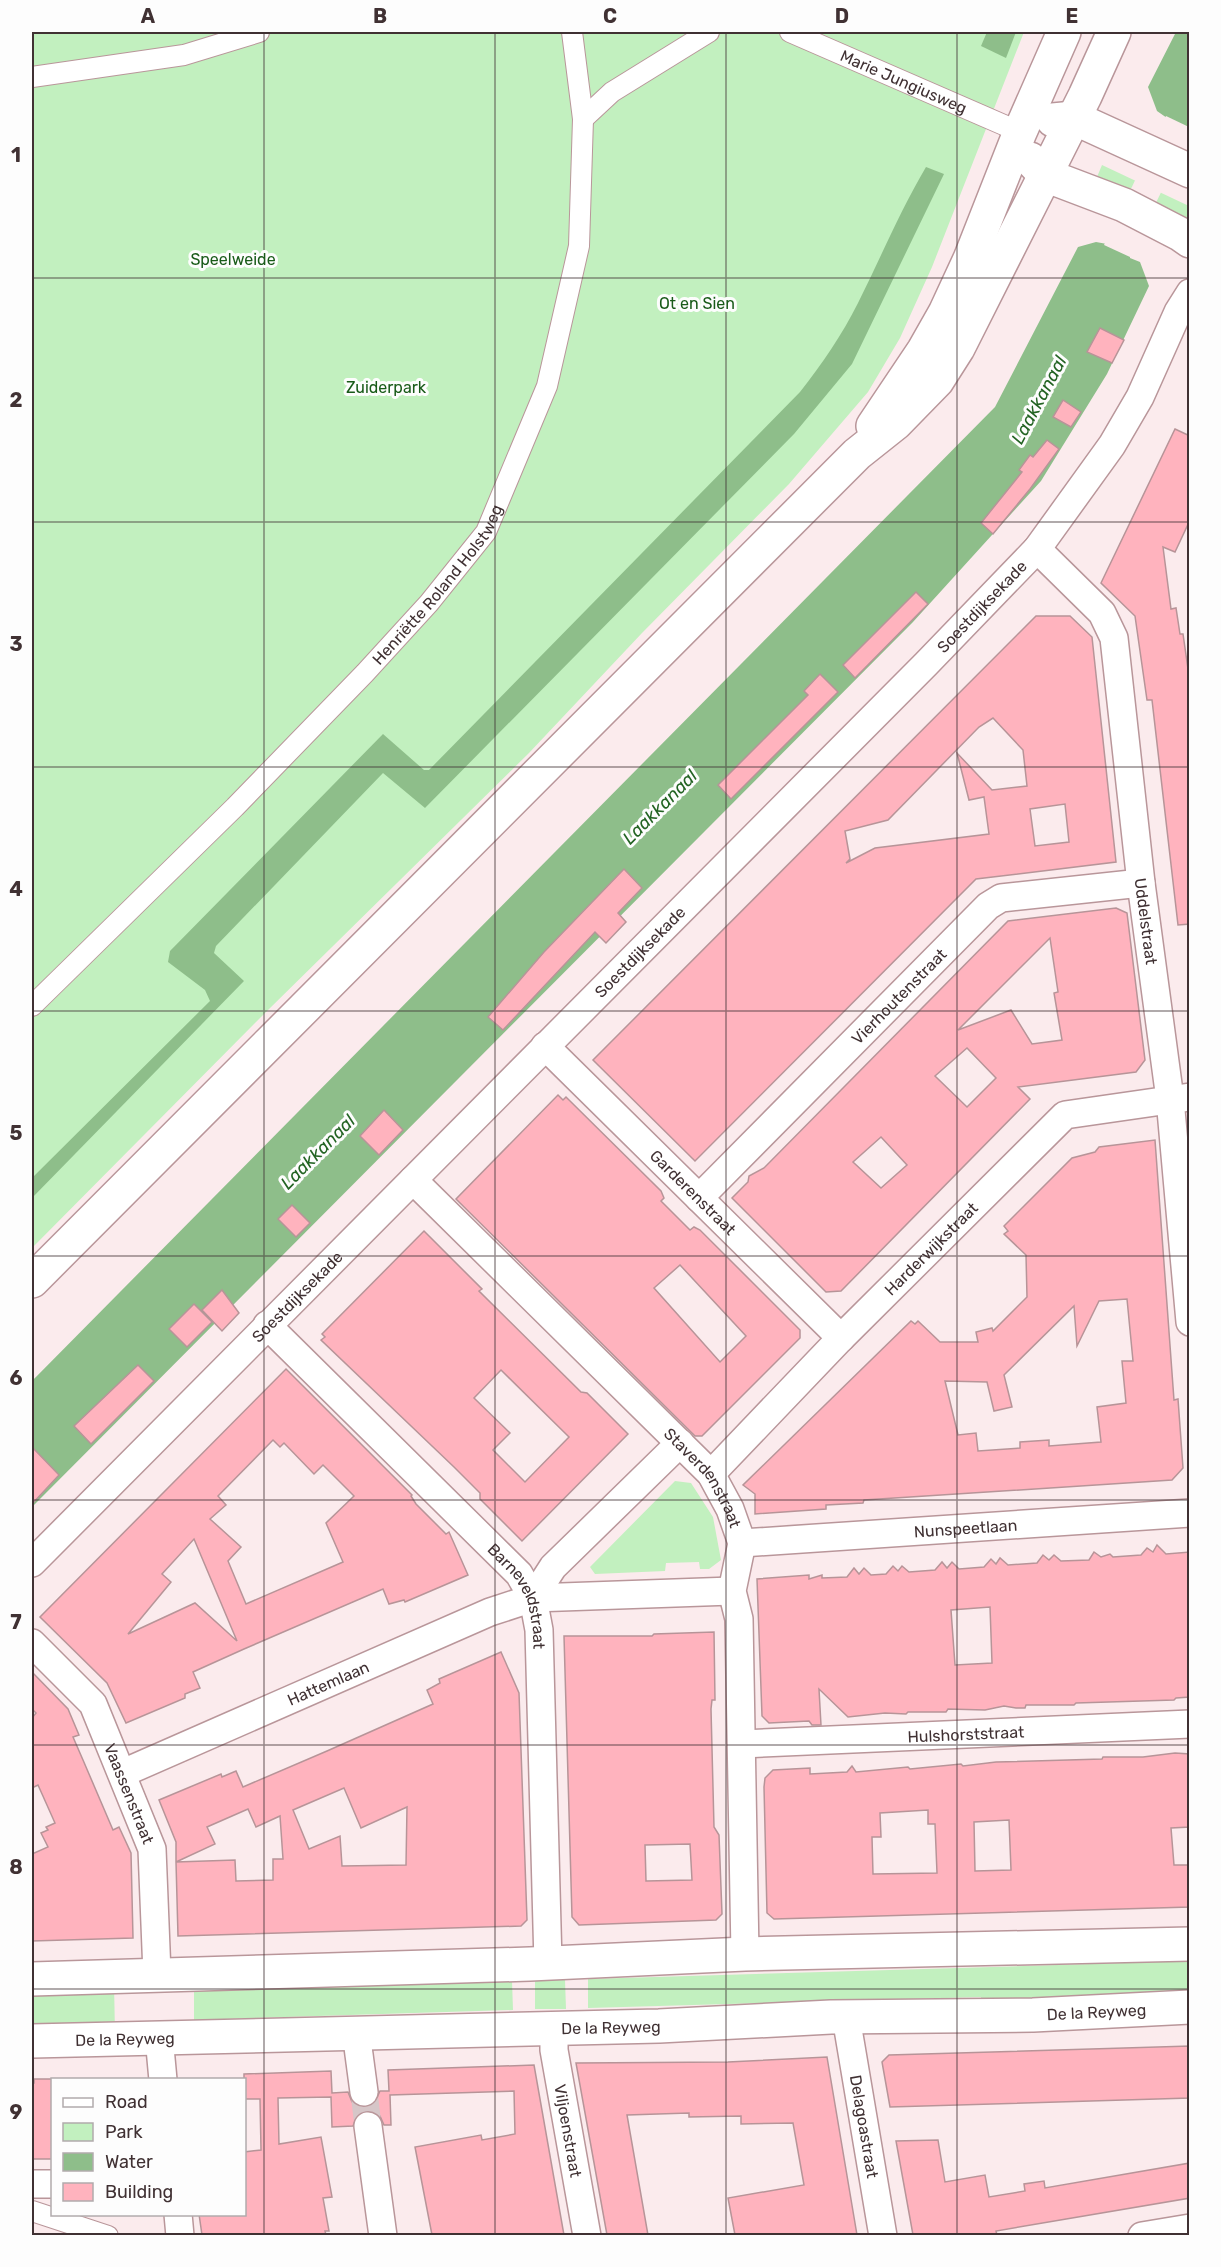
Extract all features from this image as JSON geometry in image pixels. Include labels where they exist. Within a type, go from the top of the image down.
[{"type":"main road","points":[[857,454],[881,412],[924,350],[945,313],[970,259],[1020,132],[1064,32]]},
{"type":"main road","points":[[32,1281],[857,454],[896,423],[937,381],[958,348],[1074,118],[1114,32]]},
{"type":"main road","points":[[1020,132],[1048,121],[1074,118],[1171,163]]},
{"type":"main road","points":[[1020,132],[1029,158],[1045,175],[1137,211],[1190,242]]},
{"type":"main road","points":[[32,1979],[548,1963],[745,1954],[1190,1944]]},
{"type":"main road","name":"De la Reyweg","points":[[32,2041],[659,2026],[846,2017],[1033,2015],[1190,2007]]},
{"type":"street","points":[[32,77],[184,55],[259,32]]},
{"type":"street","name":"Henriëtte Roland Holstweg","points":[[32,1006],[235,807],[365,673],[429,603],[486,532],[547,386],[579,246],[583,118],[572,32]]},
{"type":"street","points":[[583,118],[612,92],[709,32]]},
{"type":"street","name":"Marie Jungiusweg","points":[[790,32],[1020,132]]},
{"type":"street","name":"Soestdijksekade","points":[[32,1563],[1037,549],[1112,445],[1140,397],[1178,312],[1190,293]]},
{"type":"street","name":"Uddelstraat","points":[[1037,549],[1102,613],[1114,638],[1141,883],[1180,1098],[1190,1322]]},
{"type":"street","name":"Vierhoutenstraat","points":[[699,1198],[988,906],[1001,898],[1141,883]]},
{"type":"street","name":"Garderenstraat","points":[[545,1046],[841,1338]]},
{"type":"street","name":"Harderwijkstraat","points":[[711,1474],[841,1338],[1065,1115],[1180,1098]]},
{"type":"street","name":"Staverdenstraat","points":[[413,1180],[711,1474],[730,1509],[742,1543],[732,1591],[739,1619],[745,1954]]},
{"type":"street","name":"Barneveldstraat","points":[[267,1324],[519,1574],[533,1598],[539,1630],[548,1963]]},
{"type":"street","points":[[533,1598],[553,1567],[680,1443]]},
{"type":"street","name":"Nunspeetlaan","points":[[742,1543],[1190,1513]]},
{"type":"street","name":"Hattemlaan","points":[[123,1773],[490,1612],[533,1598],[732,1591]]},
{"type":"street","name":"Vaassenstraat","points":[[32,1643],[93,1704],[152,1849],[157,1974]]},
{"type":"street","name":"Hulshorststraat","points":[[742,1744],[1190,1724]]},
{"type":"street","name":"Delagoastraat","points":[[846,2017],[883,2235]]},
{"type":"street","name":"Viljoenstraat","points":[[554,2027],[554,2050],[587,2235]]},
{"type":"street","points":[[356,2032],[364,2092]]},
{"type":"street","points":[[159,2037],[163,2078]]},
{"type":"street","points":[[368,2126],[383,2235]]},
{"type":"street","points":[[32,2184],[51,2184]]},
{"type":"street","points":[[32,2211],[108,2235]]},
{"type":"street","points":[[178,2216],[180,2235]]},
{"type":"street","points":[[1142,2235],[1190,2228]]},
{"type":"green space","name":"Zuiderpark","points":[[32,32],[1024,32],[932,267],[900,338],[868,392],[789,484],[642,633],[529,753],[267,1011],[32,1248]]},
{"type":"green space","points":[[1102,165],[1189,206],[1189,222],[1097,177]]},
{"type":"green space","points":[[675,1481],[691,1483],[713,1517],[721,1560],[709,1569],[700,1569],[699,1562],[666,1563],[665,1571],[595,1574],[590,1567]]},
{"type":"green space","points":[[1190,1961],[1189,1994],[982,2006],[981,1997],[588,2008],[588,1979]]},
{"type":"green space","points":[[535,1980],[565,1980],[566,2009],[535,2009]]},
{"type":"green space","points":[[512,1981],[513,2010],[194,2020],[194,1991]]},
{"type":"green space","points":[[114,1984],[115,2033],[32,2036],[32,1986]]},
{"type":"water","points":[[987,32],[1016,32],[1006,58],[981,46]]},
{"type":"water","name":"Laakkanaal","points":[[1176,32],[1189,32],[1189,131],[1130,254],[1130,258],[1140,262],[1149,286],[1107,374],[1041,481],[913,622],[32,1507],[32,1381],[995,407],[1078,247],[1096,242],[1107,244],[1167,118],[1157,111],[1148,87]]},
{"type":"water","points":[[926,167],[944,174],[852,364],[794,434],[425,808],[383,773],[216,946],[214,953],[244,981],[32,1198],[32,1178],[210,1001],[205,990],[168,962],[170,951],[383,734],[424,770],[429,770],[800,392],[852,315]]},
{"type":"pier","points":[[1166,116],[1189,127],[1189,134],[1130,257],[1104,245]]},
{"type":"building","points":[[1100,328],[1124,340],[1112,363],[1087,352]]},
{"type":"building","points":[[1063,400],[1081,412],[1071,427],[1053,417]]},
{"type":"building","points":[[1175,429],[1190,436],[1190,520],[1175,552],[1163,547],[1171,609],[1176,608],[1180,634],[1183,634],[1190,683],[1190,924],[1178,925],[1152,700],[1147,700],[1135,616],[1101,583]]},
{"type":"building","points":[[1047,440],[1059,449],[993,534],[981,523],[1022,472],[1019,470],[1030,455],[1033,457]]},
{"type":"building","points":[[916,592],[928,604],[855,678],[843,665]]},
{"type":"building","points":[[1036,616],[1070,616],[1092,637],[1116,862],[976,879],[695,1161],[593,1060]],"holes":[[[993,718],[1023,750],[1027,786],[992,790],[957,753],[969,800],[984,797],[989,834],[875,848],[846,863],[850,859],[845,831],[888,820],[979,727]],[[1065,804],[1069,842],[1035,846],[1030,809]]]},
{"type":"building","points":[[820,674],[838,692],[731,799],[718,785],[808,695],[804,691]]},
{"type":"building","points":[[624,869],[642,888],[618,913],[626,922],[606,943],[595,932],[503,1030],[488,1017],[544,952]]},
{"type":"building","points":[[1116,908],[1127,913],[1145,1060],[1136,1072],[1018,1087],[1030,1099],[841,1291],[826,1292],[732,1198],[748,1182],[749,1176],[764,1168],[1008,921]],"holes":[[[1050,938],[1058,992],[1054,993],[1062,1040],[1032,1044],[1011,1010],[958,1030]],[[967,1048],[996,1078],[967,1107],[935,1076]],[[881,1137],[907,1165],[881,1188],[853,1162]]]},
{"type":"building","points":[[558,1095],[563,1100],[566,1097],[661,1191],[664,1198],[661,1201],[690,1230],[694,1227],[700,1230],[800,1330],[800,1338],[702,1436],[695,1436],[456,1199]],"holes":[[[680,1265],[746,1336],[720,1362],[654,1288]]]},
{"type":"building","points":[[384,1110],[403,1130],[379,1155],[360,1136]]},
{"type":"building","points":[[1155,1140],[1174,1400],[1178,1399],[1183,1468],[1172,1480],[864,1500],[863,1503],[826,1505],[826,1509],[755,1514],[755,1494],[743,1485],[911,1321],[915,1324],[918,1321],[940,1342],[978,1342],[976,1332],[992,1328],[993,1331],[1027,1297],[1026,1255],[1004,1234],[1008,1231],[1004,1226],[1072,1158],[1095,1152],[1099,1147]],"holes":[[[1127,1299],[1133,1361],[1122,1361],[1126,1403],[1097,1407],[1101,1442],[1049,1446],[1049,1440],[1020,1442],[1020,1448],[978,1451],[976,1433],[958,1435],[945,1381],[987,1382],[994,1411],[1012,1407],[1004,1375],[1074,1306],[1077,1346],[1099,1301]]]},
{"type":"building","points":[[292,1205],[310,1223],[296,1237],[278,1219]]},
{"type":"building","points":[[424,1231],[482,1289],[479,1291],[581,1392],[587,1393],[628,1434],[522,1541],[480,1499],[480,1493],[454,1467],[321,1340],[325,1337],[322,1334]],"holes":[[[501,1370],[569,1437],[525,1482],[493,1450],[510,1433],[474,1398]]]},
{"type":"building","points":[[222,1290],[239,1313],[222,1331],[202,1310]]},
{"type":"building","points":[[194,1304],[212,1322],[187,1347],[169,1329]]},
{"type":"building","points":[[138,1365],[154,1381],[91,1444],[74,1426]]},
{"type":"building","points":[[286,1369],[412,1495],[416,1504],[446,1534],[449,1532],[468,1575],[405,1602],[404,1600],[389,1604],[383,1589],[244,1649],[193,1672],[200,1688],[185,1694],[185,1698],[126,1723],[107,1683],[40,1617]],"holes":[[[273,1440],[280,1447],[284,1443],[314,1474],[323,1465],[354,1496],[326,1523],[343,1562],[246,1604],[228,1561],[241,1547],[210,1519],[226,1505],[218,1496]],[[194,1539],[237,1641],[195,1603],[128,1634],[171,1582],[162,1574]]]},
{"type":"building","points":[[32,1447],[59,1475],[32,1504]]},
{"type":"building","points":[[1157,1545],[1166,1554],[1190,1552],[1190,1697],[1174,1700],[1076,1703],[1074,1705],[1026,1705],[1025,1708],[1004,1706],[985,1710],[948,1709],[946,1712],[885,1713],[848,1717],[819,1689],[821,1725],[812,1725],[809,1721],[769,1723],[762,1716],[757,1579],[809,1575],[809,1579],[822,1575],[822,1578],[847,1577],[854,1568],[859,1574],[864,1568],[871,1575],[886,1574],[893,1566],[898,1571],[902,1566],[909,1572],[935,1570],[942,1562],[947,1568],[952,1562],[959,1569],[984,1567],[991,1559],[996,1564],[1000,1558],[1008,1565],[1037,1563],[1043,1555],[1049,1560],[1054,1555],[1061,1561],[1089,1560],[1094,1552],[1101,1557],[1110,1554],[1113,1557],[1141,1555],[1147,1548],[1153,1552]],"holes":[[[990,1607],[992,1663],[955,1665],[951,1610]]]},
{"type":"building","points":[[714,1632],[715,1700],[712,1700],[711,1709],[714,1827],[719,1835],[722,1914],[716,1920],[579,1925],[572,1917],[564,1636],[652,1636],[654,1634]],"holes":[[[690,1844],[692,1880],[646,1881],[645,1845]]]},
{"type":"building","points":[[501,1652],[519,1693],[527,1920],[521,1926],[178,1936],[176,1862],[176,1842],[159,1800],[221,1774],[222,1777],[236,1771],[243,1787],[327,1751],[433,1704],[427,1690],[440,1683],[439,1679]],"holes":[[[344,1788],[361,1828],[407,1807],[406,1865],[342,1866],[340,1836],[309,1849],[293,1810]],[[248,1809],[256,1827],[280,1816],[283,1859],[273,1859],[273,1880],[236,1881],[235,1860],[176,1862],[215,1844],[207,1827]]]},
{"type":"building","points":[[32,1672],[68,1709],[79,1735],[73,1737],[113,1830],[119,1827],[131,1853],[133,1938],[32,1941],[32,1854],[48,1847],[41,1833],[48,1830],[46,1827],[55,1823],[38,1785],[32,1788],[32,1718],[36,1713],[32,1709]]},
{"type":"building","points":[[1175,1753],[1190,1754],[1190,1827],[1171,1828],[1174,1865],[1190,1865],[1190,1907],[774,1919],[767,1913],[764,1787],[765,1778],[773,1770],[810,1768],[810,1774],[847,1772],[852,1766],[856,1772],[996,1762],[1143,1757]],"holes":[[[928,1810],[928,1824],[935,1824],[937,1873],[873,1874],[872,1837],[881,1837],[880,1813]],[[1009,1820],[1011,1870],[975,1871],[974,1822]]]},
{"type":"building","points":[[1190,2046],[1190,2098],[890,2107],[882,2062],[889,2055]]},
{"type":"building","points":[[827,2057],[857,2235],[735,2235],[728,2198],[804,2185],[793,2123],[741,2124],[741,2116],[689,2117],[689,2113],[627,2115],[648,2235],[607,2235],[576,2063],[728,2062]]},
{"type":"building","points":[[534,2065],[564,2235],[432,2235],[415,2147],[481,2135],[482,2140],[515,2134],[514,2091],[390,2095],[391,2125],[384,2125],[380,2116],[366,2110],[358,2114],[353,2126],[332,2127],[331,2097],[278,2098],[279,2144],[321,2137],[332,2197],[323,2198],[329,2231],[325,2231],[326,2235],[202,2235],[199,2216],[246,2216],[246,2152],[261,2150],[260,2099],[246,2099],[244,2074],[331,2071],[332,2093],[348,2092],[352,2102],[365,2108],[374,2104],[380,2091],[389,2091],[388,2070]]},
{"type":"building","points":[[34,2079],[51,2079],[51,2159],[32,2159],[32,2083]]},
{"type":"building","points":[[938,2140],[945,2182],[985,2175],[989,2197],[1025,2191],[1024,2184],[1044,2181],[1045,2188],[1190,2163],[1190,2198],[996,2231],[997,2235],[913,2235],[896,2141]]},
{"type":"tunnel","points":[[364,2092],[368,2126]]},
{"type":"park label","name":"Speelweide","points":[[233,259]]},
{"type":"park label","name":"Ot en Sien","points":[[697,303]]}]
